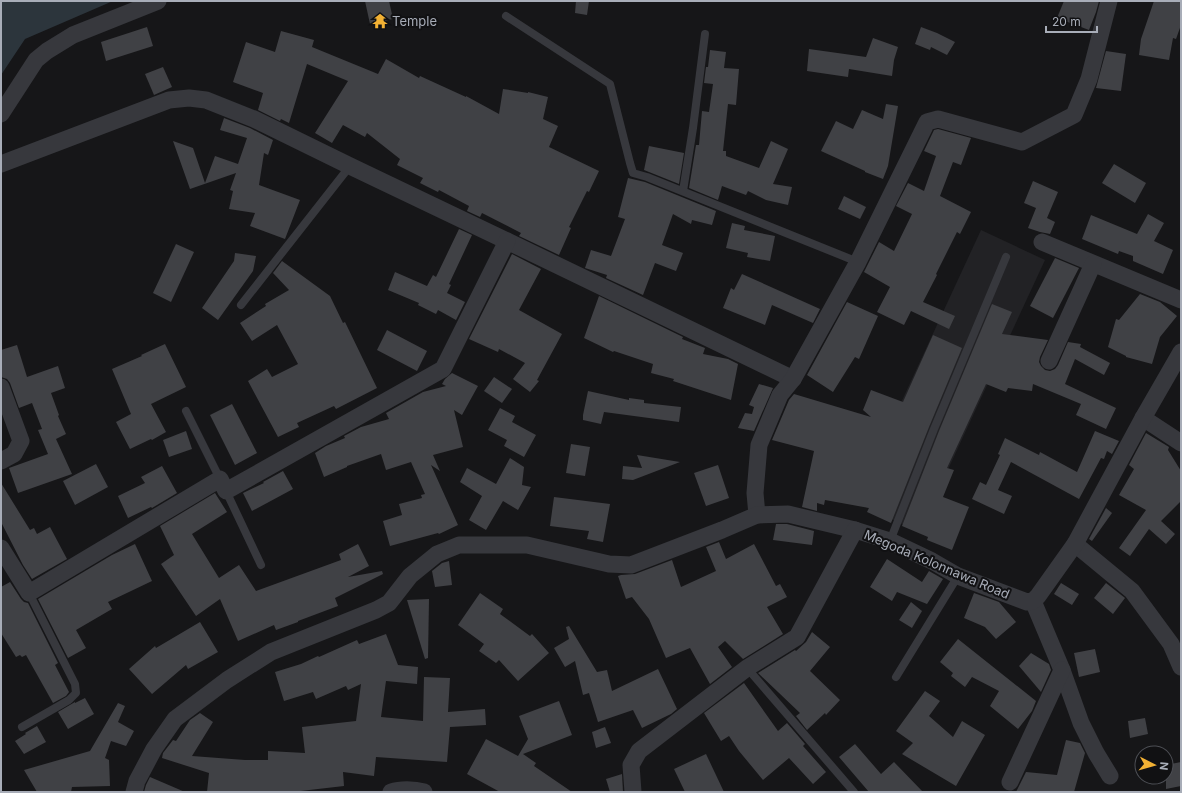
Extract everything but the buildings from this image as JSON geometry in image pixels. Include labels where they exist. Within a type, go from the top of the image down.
[{"type":"street","points":[[1,114],[36,60],[47,51],[73,35],[158,1]]},
{"type":"street","points":[[757,515],[755,492],[759,445],[780,395],[793,379],[858,262],[927,122],[938,118],[1022,142],[1074,115],[1089,79],[1109,1]]},
{"type":"street","points":[[1,164],[168,100],[189,98],[206,100],[254,119],[793,379]]},
{"type":"street","points":[[1,548],[29,593],[223,485],[443,369],[507,241]]},
{"type":"street","points":[[1042,242],[1181,300]]},
{"type":"street","points":[[1050,361],[1093,264]]},
{"type":"street","points":[[1110,776],[1096,753],[1081,723],[1062,670],[1033,601],[1075,544],[1143,418],[1181,352]]},
{"type":"street","points":[[1,387],[21,441],[14,454],[1,461]]},
{"type":"street","points":[[1143,418],[1181,443]]},
{"type":"street","name":"Megoda Kolonnawa Road","points":[[134,792],[137,781],[154,749],[175,719],[227,680],[271,652],[376,610],[389,603],[410,576],[437,554],[459,545],[526,545],[609,564],[631,565],[757,515],[788,514],[855,530],[890,541],[958,576],[1027,602],[1033,601]]},
{"type":"street","points":[[633,792],[631,765],[639,751],[747,668],[797,637],[855,530]]},
{"type":"street","points":[[1075,544],[1132,591],[1171,644],[1181,667]]},
{"type":"street","points":[[1010,782],[1062,670]]},
{"type":"street","points":[[391,792],[397,790],[420,790],[424,792]]},
{"type":"lane","points":[[506,16],[610,84],[633,173],[647,176],[858,262]]},
{"type":"lane","points":[[683,191],[705,34]]},
{"type":"lane","points":[[241,305],[350,166]]},
{"type":"lane","points":[[890,541],[934,429],[1006,257]]},
{"type":"lane","points":[[186,412],[261,565]]},
{"type":"lane","points":[[896,677],[958,576]]},
{"type":"lane","points":[[22,727],[69,700],[76,693],[75,684],[29,593]]},
{"type":"lane","points":[[747,668],[854,792]]},
{"type":"shaded area","points":[[1,1],[113,1],[25,39],[1,75]]},
{"type":"shaded area","points":[[981,230],[1045,260],[919,532],[855,502]]},
{"type":"place","name":"Temple","points":[[380,21]]}]
